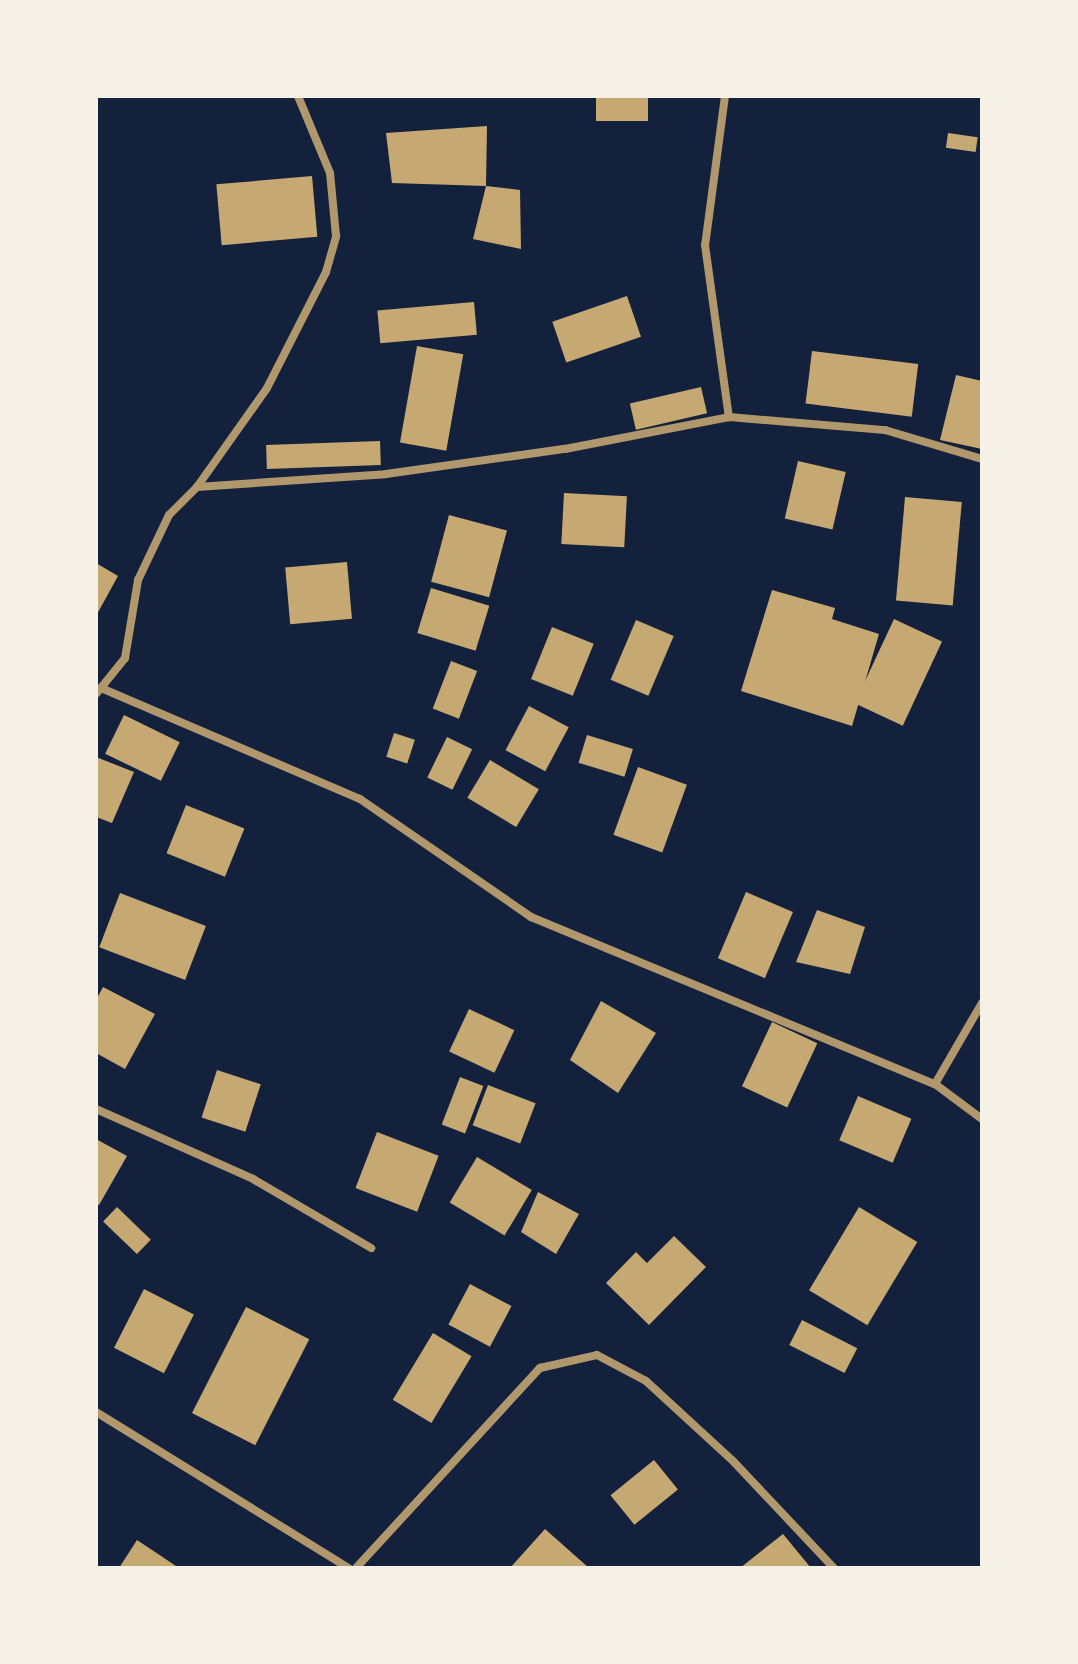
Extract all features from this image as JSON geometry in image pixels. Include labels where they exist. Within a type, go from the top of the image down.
[{"type":"street","points":[[298,96],[330,173],[333,248],[326,272],[267,388],[197,487],[169,515],[138,580],[125,658],[99,691],[360,799],[531,917],[935,1084],[982,1119]]},
{"type":"street","points":[[725,96],[705,245],[729,417]]},
{"type":"street","points":[[197,487],[386,474],[565,449],[729,417],[885,430],[982,459]]},
{"type":"street","points":[[935,1084],[982,1003]]},
{"type":"street","points":[[96,1109],[253,1179],[371,1248]]},
{"type":"street","points":[[356,1568],[540,1368],[597,1355],[646,1381],[733,1461],[834,1568]]},
{"type":"street","points":[[96,1412],[349,1568]]},
{"type":"building","points":[[596,96],[648,96],[648,121],[596,121]]},
{"type":"building","points":[[487,126],[486,186],[392,183],[386,133]]},
{"type":"building","points":[[948,133],[978,137],[976,152],[946,148]]},
{"type":"building","points":[[312,176],[317,237],[222,245],[216,184]]},
{"type":"building","points":[[486,186],[520,190],[521,249],[473,239]]},
{"type":"building","points":[[627,296],[641,337],[566,362],[552,322]]},
{"type":"building","points":[[474,302],[477,335],[380,343],[377,310]]},
{"type":"building","points":[[417,346],[463,354],[446,451],[400,443]]},
{"type":"building","points":[[812,351],[918,364],[912,417],[806,404]]},
{"type":"building","points":[[956,375],[982,381],[982,449],[940,440]]},
{"type":"building","points":[[701,387],[707,413],[636,430],[630,403]]},
{"type":"building","points":[[380,441],[381,465],[267,469],[266,445]]},
{"type":"building","points":[[798,461],[846,472],[832,530],[785,518]]},
{"type":"building","points":[[564,493],[627,496],[624,547],[561,544]]},
{"type":"building","points":[[905,497],[962,502],[953,606],[896,601]]},
{"type":"building","points":[[449,515],[507,531],[489,597],[431,582]]},
{"type":"building","points":[[347,562],[352,619],[290,624],[285,567]]},
{"type":"building","points":[[96,563],[118,576],[96,616]]},
{"type":"building","points":[[431,588],[489,606],[476,651],[417,633]]},
{"type":"building","points":[[772,590],[835,608],[832,619],[879,634],[852,726],[741,691]]},
{"type":"building","points":[[894,619],[942,641],[903,726],[855,703]]},
{"type":"building","points":[[636,620],[674,636],[648,696],[611,680]]},
{"type":"building","points":[[552,627],[594,644],[573,696],[531,679]]},
{"type":"building","points":[[451,661],[477,671],[459,719],[433,709]]},
{"type":"building","points":[[529,706],[569,727],[545,771],[506,750]]},
{"type":"building","points":[[124,715],[180,742],[161,781],[105,754]]},
{"type":"building","points":[[394,733],[415,740],[407,764],[386,757]]},
{"type":"building","points":[[587,735],[633,749],[624,777],[579,763]]},
{"type":"building","points":[[447,737],[472,749],[452,790],[427,777]]},
{"type":"building","points":[[96,757],[134,772],[112,823],[96,817]]},
{"type":"building","points":[[490,760],[539,789],[516,827],[467,798]]},
{"type":"building","points":[[638,767],[687,785],[662,852],[613,835]]},
{"type":"building","points":[[186,805],[244,829],[225,877],[167,853]]},
{"type":"building","points":[[746,892],[793,912],[765,978],[718,958]]},
{"type":"building","points":[[120,893],[206,926],[185,980],[99,947]]},
{"type":"building","points":[[817,910],[865,927],[850,974],[796,962]]},
{"type":"building","points":[[103,987],[155,1014],[125,1069],[96,1053],[96,1000]]},
{"type":"building","points":[[601,1001],[656,1033],[618,1093],[570,1060]]},
{"type":"building","points":[[469,1009],[514,1030],[494,1073],[449,1052]]},
{"type":"building","points":[[772,1022],[817,1043],[787,1107],[742,1086]]},
{"type":"building","points":[[217,1070],[261,1084],[245,1132],[202,1118]]},
{"type":"building","points":[[460,1077],[483,1086],[465,1134],[442,1125]]},
{"type":"building","points":[[488,1085],[536,1103],[520,1143],[473,1125]]},
{"type":"building","points":[[858,1096],[911,1119],[893,1163],[839,1140]]},
{"type":"building","points":[[377,1132],[439,1156],[417,1212],[355,1188]]},
{"type":"building","points":[[96,1139],[127,1156],[99,1205],[96,1204]]},
{"type":"building","points":[[477,1157],[532,1190],[505,1235],[450,1202]]},
{"type":"building","points":[[538,1192],[579,1214],[556,1254],[521,1232]]},
{"type":"building","points":[[117,1207],[151,1240],[137,1254],[103,1221]]},
{"type":"building","points":[[859,1207],[917,1242],[867,1325],[809,1290]]},
{"type":"building","points":[[674,1236],[706,1267],[649,1325],[606,1283],[636,1252],[647,1263]]},
{"type":"building","points":[[470,1284],[511,1306],[490,1347],[448,1325]]},
{"type":"building","points":[[144,1289],[194,1314],[164,1373],[114,1348]]},
{"type":"building","points":[[246,1307],[309,1339],[255,1445],[192,1413]]},
{"type":"building","points":[[802,1320],[857,1348],[845,1373],[789,1345]]},
{"type":"building","points":[[433,1333],[472,1356],[431,1423],[393,1400]]},
{"type":"building","points":[[654,1460],[678,1490],[634,1525],[610,1495]]},
{"type":"building","points":[[545,1529],[589,1568],[510,1568]]},
{"type":"building","points":[[783,1534],[811,1568],[740,1568]]},
{"type":"building","points":[[137,1540],[179,1568],[119,1568]]}]
